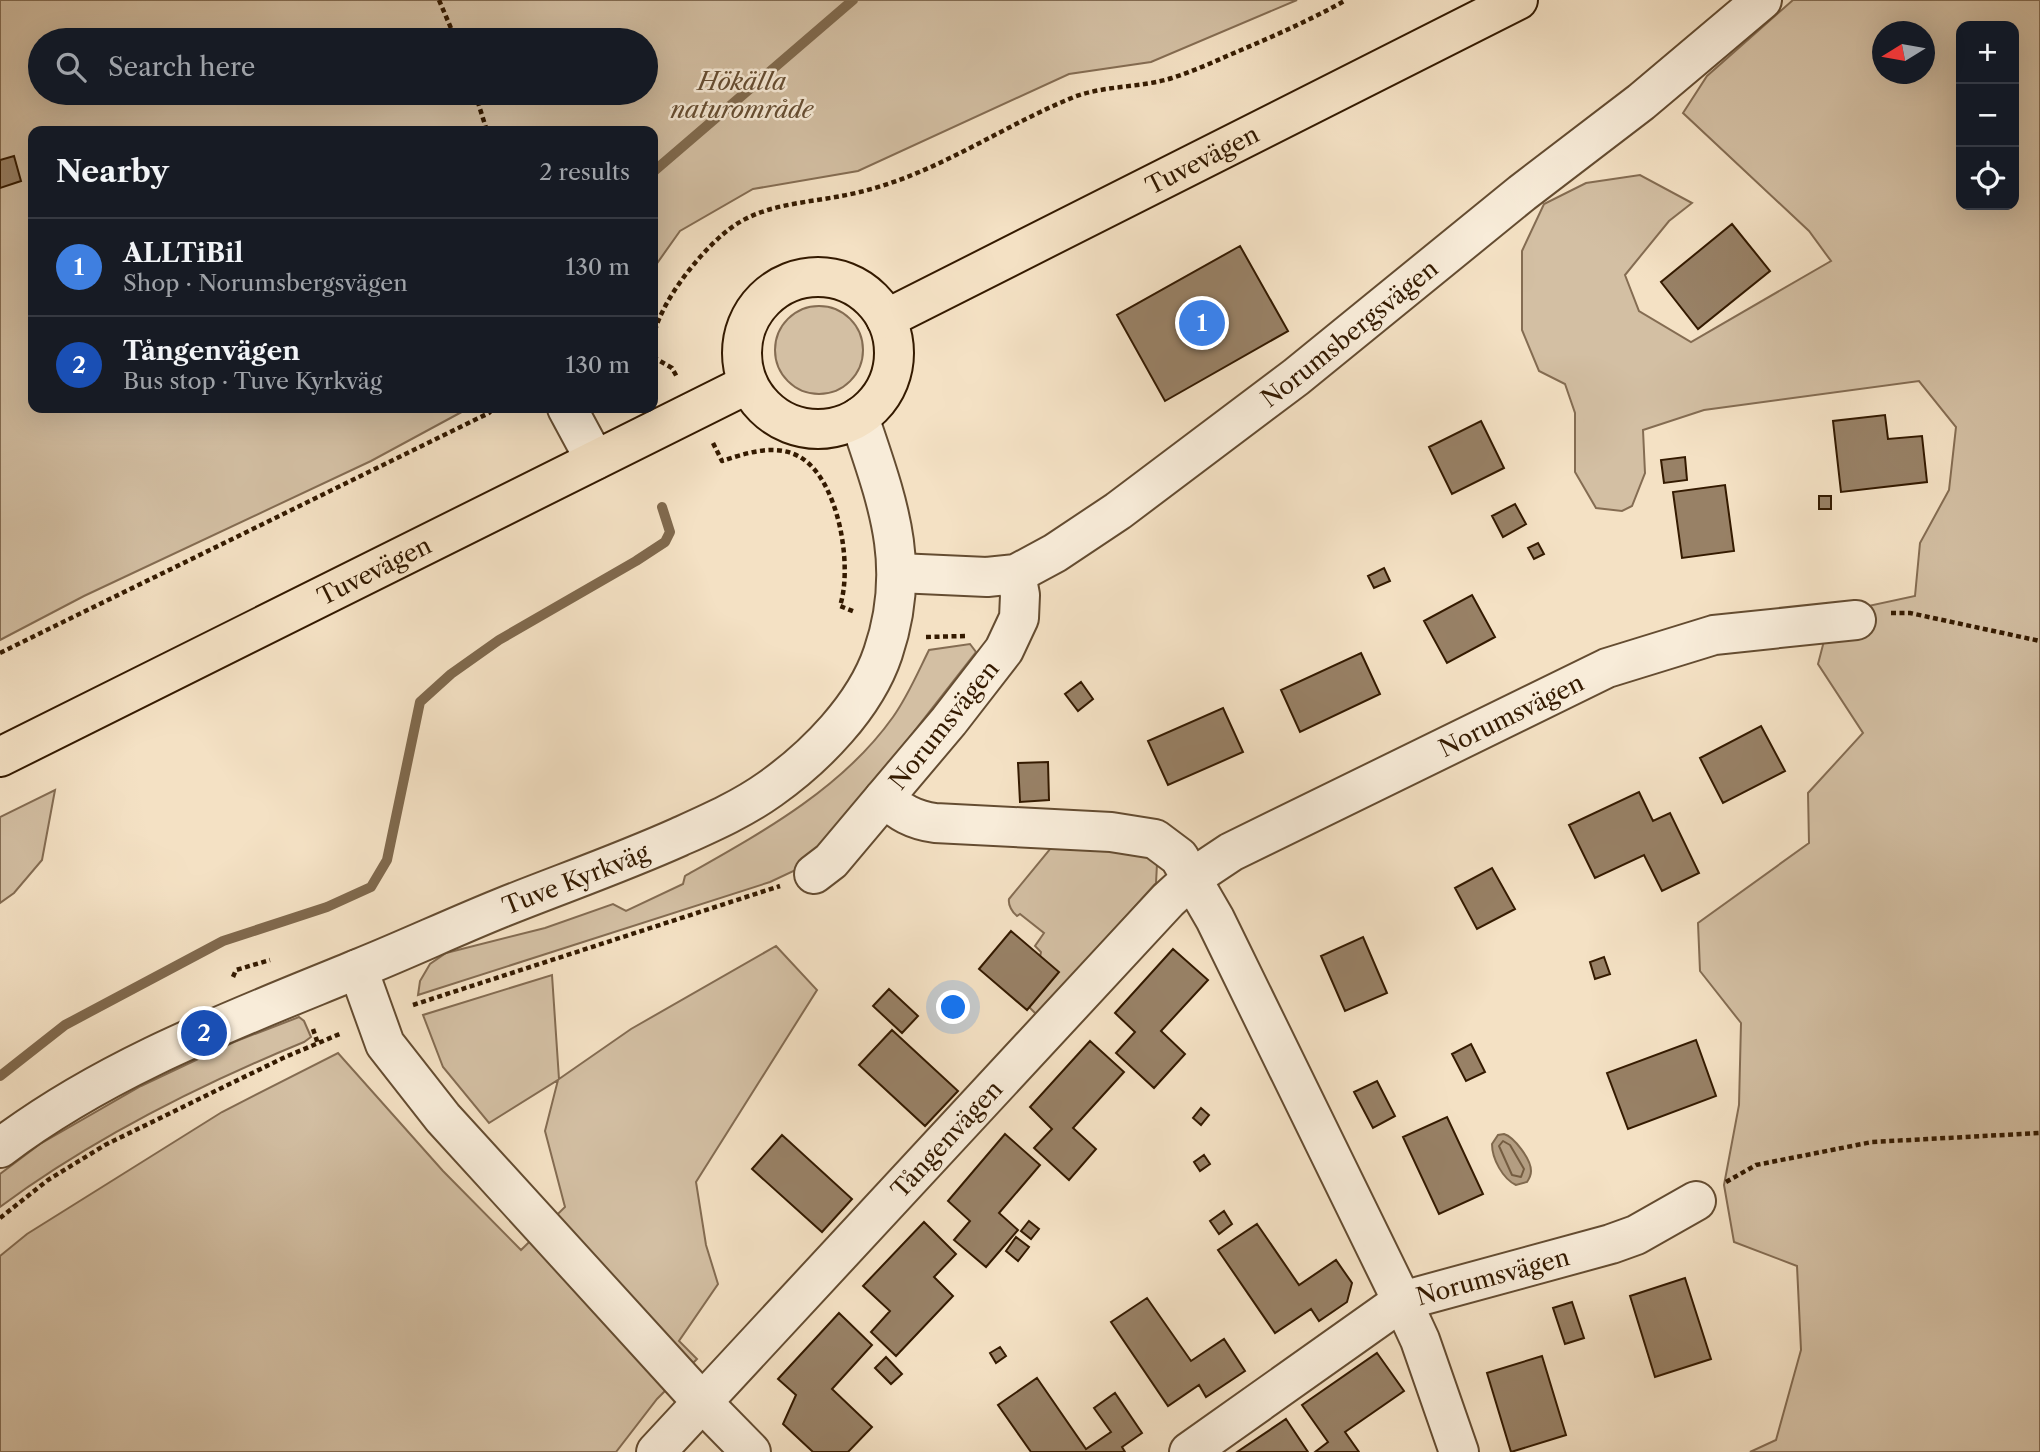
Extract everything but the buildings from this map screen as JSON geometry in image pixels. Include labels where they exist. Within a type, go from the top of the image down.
[{"type":"main road","name":"Tuvevägen","points":[[886,319],[1518,0]]},
{"type":"main road","points":[[824,276],[842,280],[860,289],[875,302],[886,319],[892,336],[894,355],[891,373],[873,406],[859,417],[842,425],[823,429],[787,423],[757,400],[748,384],[742,365],[746,326],[755,309],[768,294],[785,283],[804,277],[824,276]]},
{"type":"main road","name":"Tuvevägen","points":[[0,757],[748,384]]},
{"type":"street","name":"Norumsbergsvägen","points":[[898,573],[988,577],[1016,574],[1055,553],[1118,511],[1296,377],[1522,193],[1641,102],[1762,0]]},
{"type":"street","points":[[570,413],[595,460]]},
{"type":"street","name":"Tuve Kyrkväg","points":[[0,1148],[129,1066],[500,908],[619,864],[719,819],[767,791],[808,761],[847,717],[868,684],[882,657],[891,627],[898,573],[894,533],[876,465],[859,417]]},
{"type":"street","name":"Norumsvägen","points":[[1016,574],[1020,595],[1019,618],[1004,650],[884,798],[916,820],[1111,832],[1155,839],[1179,857],[1215,919],[1402,1301],[1420,1340],[1459,1452]]},
{"type":"street","name":"Norumsvägen","points":[[1192,878],[1231,852],[1607,668],[1714,635],[1856,620]]},
{"type":"street","points":[[814,874],[831,861],[884,798]]},
{"type":"street","name":"Tångenvägen","points":[[656,1452],[1168,900],[1192,878]]},
{"type":"street","points":[[358,969],[385,1044],[443,1118],[751,1452]]},
{"type":"street","name":"Norumsvägen","points":[[1402,1301],[1588,1252],[1636,1236],[1696,1200]]},
{"type":"street","points":[[1189,1452],[1402,1301]]},
{"type":"path","points":[[439,0],[451,28]]},
{"type":"path","points":[[658,321],[665,306],[710,246],[734,226],[758,213],[813,199],[842,196],[912,175],[1073,98],[1112,87],[1171,78],[1276,36],[1346,0]]},
{"type":"path","points":[[479,105],[485,126]]},
{"type":"path","points":[[658,360],[672,368],[722,461],[752,452],[774,450],[799,457],[810,465],[822,480],[838,515],[842,538],[844,581],[840,606],[891,627],[931,638],[987,636],[1004,650]]},
{"type":"path","points":[[0,653],[489,413]]},
{"type":"path","points":[[1856,620],[1876,614],[1910,613],[2040,641]]},
{"type":"path","points":[[1696,1200],[1756,1165],[1872,1142],[2040,1133]]},
{"type":"green space","name":"Hökälla naturområde","points":[[0,0],[1297,0],[1151,62],[1069,74],[858,171],[753,189],[680,231],[658,262],[658,126],[28,126],[28,413],[460,413],[371,461],[84,596],[0,640]]},
{"type":"green space","points":[[1793,0],[2040,0],[2040,1452],[1750,1452],[1776,1440],[1801,1350],[1797,1266],[1734,1242],[1724,1185],[1739,1105],[1741,1023],[1700,971],[1698,923],[1809,843],[1808,793],[1863,733],[1818,664],[1831,614],[1915,596],[1920,543],[1949,490],[1956,427],[1919,381],[1704,410],[1643,430],[1645,473],[1632,506],[1622,511],[1596,508],[1575,472],[1575,413],[1565,384],[1539,371],[1522,330],[1522,251],[1544,204],[1586,183],[1640,175],[1692,203],[1669,221],[1625,275],[1639,311],[1691,342],[1831,261],[1809,231],[1683,113],[1707,76]]},
{"type":"green space","points":[[819,306],[844,313],[856,325],[863,350],[856,375],[844,387],[819,394],[794,387],[782,375],[775,350],[782,325],[794,313]]},
{"type":"green space","points":[[970,644],[976,652],[884,770],[800,868],[770,882],[418,995],[420,981],[430,964],[446,953],[545,928],[613,904],[626,911],[683,884],[685,876],[771,826],[825,788],[850,766],[873,743],[893,717],[929,650]]},
{"type":"green space","points":[[55,790],[42,860],[14,893],[0,903],[0,817]]},
{"type":"green space","points":[[1055,843],[1140,851],[1157,864],[1156,883],[1037,1015],[1029,1007],[1041,952],[1035,946],[1044,933],[1020,914],[1017,916],[1009,899]]},
{"type":"green space","points":[[776,946],[817,990],[696,1182],[706,1245],[718,1284],[679,1341],[697,1359],[657,1399],[616,1452],[0,1452],[0,1256],[27,1234],[222,1112],[338,1053],[443,1171],[521,1250],[565,1207],[545,1131],[558,1080],[489,1123],[443,1067],[423,1015],[552,975],[559,1079],[631,1029]]},
{"type":"green space","points":[[299,1017],[304,1021],[311,1037],[304,1042],[185,1095],[147,1115],[72,1158],[0,1207],[0,1174],[40,1144],[141,1086],[234,1042]]},
{"type":"water","points":[[1504,1134],[1517,1144],[1528,1161],[1531,1171],[1527,1182],[1516,1185],[1511,1182],[1496,1162],[1492,1144],[1498,1135]]},
{"type":"waterway","points":[[658,168],[853,0]]},
{"type":"waterway","points":[[0,1076],[65,1025],[223,941],[327,907],[371,887],[387,860],[420,702],[451,674],[499,640],[665,542],[670,532],[662,507]]},
{"type":"place","name":"ALLTiBil","points":[[1202,323]]},
{"type":"place","name":"Tångenvägen","points":[[204,1033]]}]
